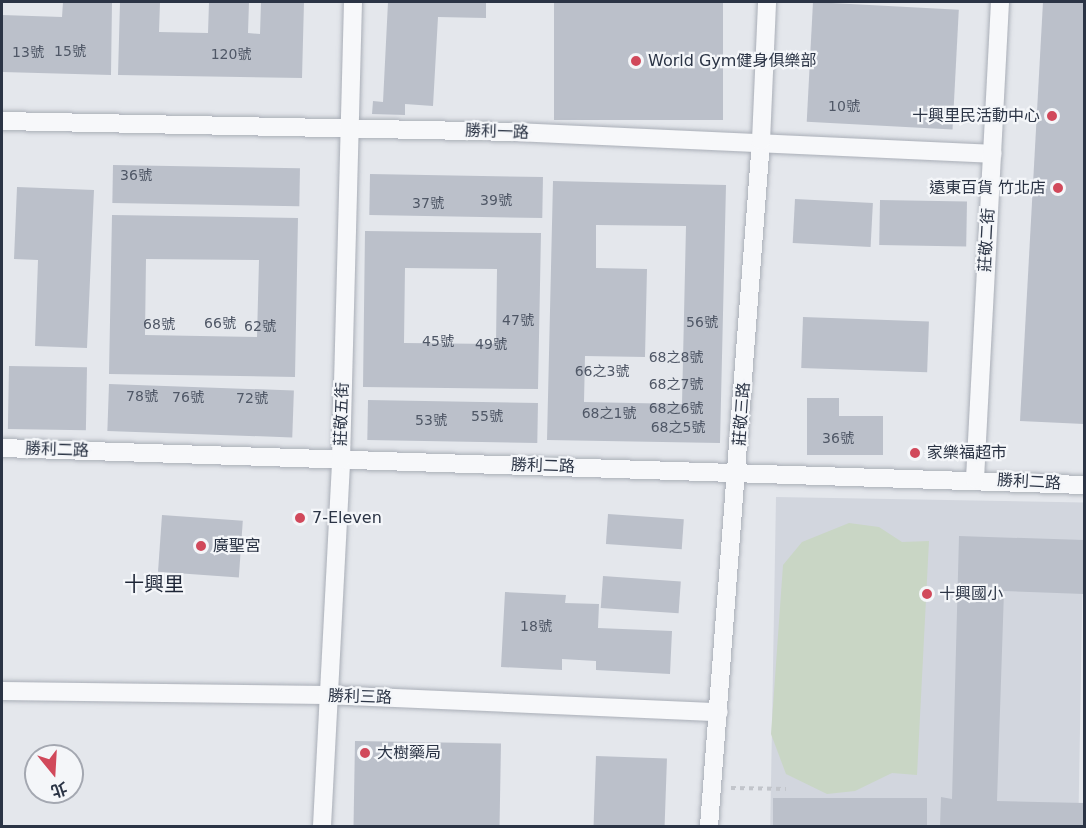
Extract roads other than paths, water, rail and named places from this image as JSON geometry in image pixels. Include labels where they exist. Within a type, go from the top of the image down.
[{"type":"street","name":"莊敬五街","points":[[322,826],[326,695],[341,460],[352,128],[353,2]]},
{"type":"street","name":"莊敬三路","points":[[709,826],[761,141],[767,2]]},
{"type":"street","name":"莊敬二街","points":[[975,479],[1000,2]]},
{"type":"street","name":"勝利一路","points":[[2,121],[352,128],[761,141],[992,154]]},
{"type":"street","name":"勝利二路","points":[[2,448],[975,479],[1084,485]]},
{"type":"street","name":"勝利三路","points":[[2,691],[326,695],[719,712]]},
{"type":"place","name":"World Gym健身俱樂部","points":[[636,61]]},
{"type":"place","name":"十興里民活動中心","points":[[1052,116]]},
{"type":"place","name":"遠東百貨 竹北店","points":[[1058,188]]},
{"type":"place","name":"家樂福超市","points":[[915,453]]},
{"type":"place","name":"7-Eleven","points":[[300,518]]},
{"type":"place","name":"廣聖宮","points":[[201,546]]},
{"type":"place","name":"十興國小","points":[[927,594]]},
{"type":"place","name":"大樹藥局","points":[[365,753]]},
{"type":"district","name":"十興里","points":[[154,584]]}]
